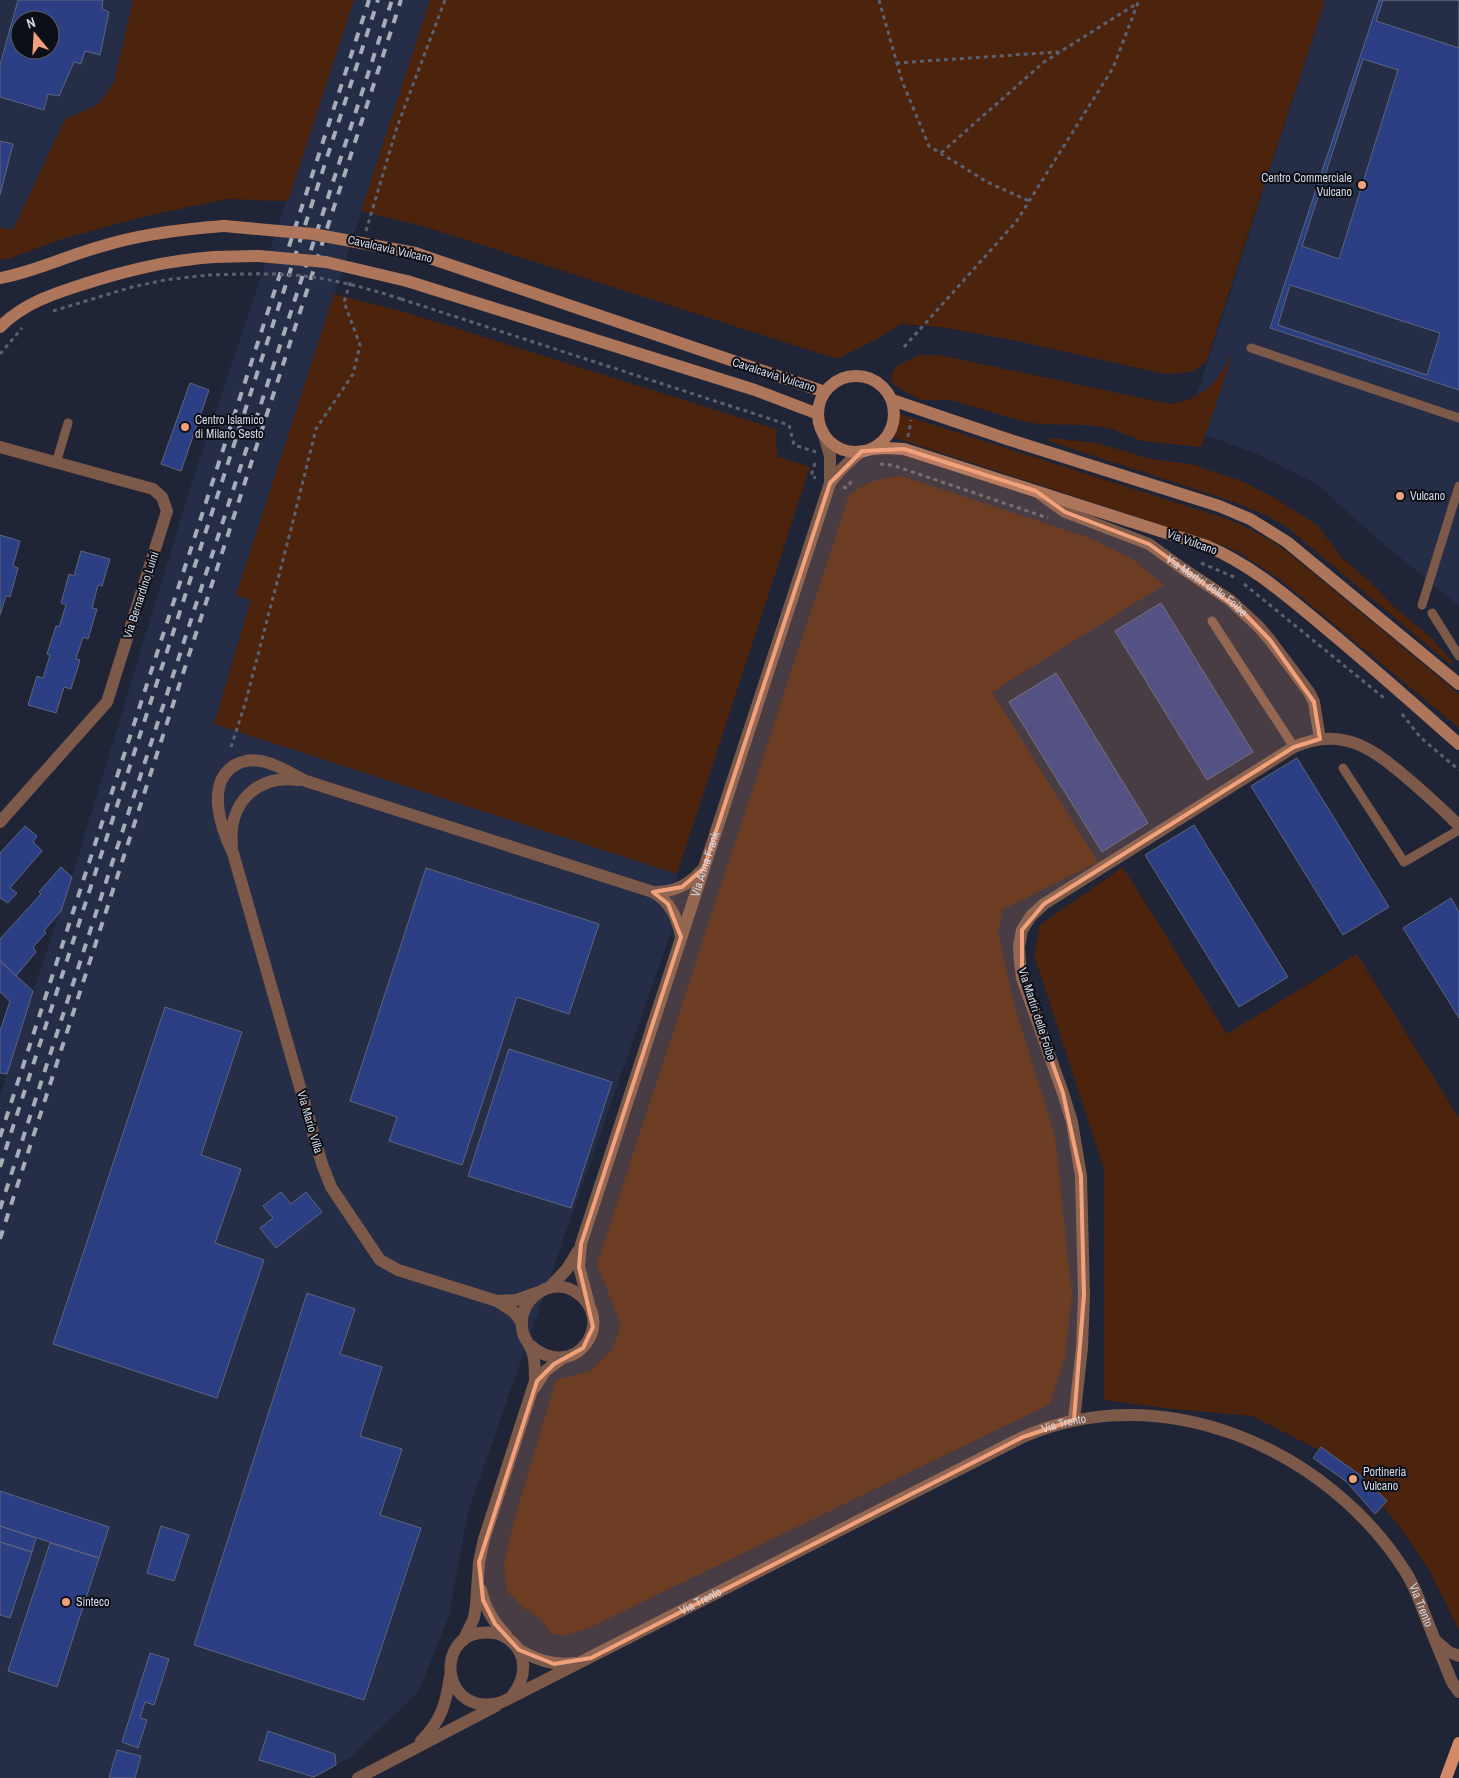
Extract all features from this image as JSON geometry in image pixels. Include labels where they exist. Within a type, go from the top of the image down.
[{"type":"main road","name":"Cavalcavia Vulcano","points":[[0,278],[20,274],[98,247],[136,237],[175,231],[224,226],[313,234],[415,253],[826,392]]},
{"type":"main road","name":"Cavalcavia Vulcano","points":[[0,327],[24,307],[42,298],[140,267],[214,256],[260,256],[326,262],[407,280],[755,390],[818,414]]},
{"type":"main road","points":[[862,377],[878,383],[892,400],[894,415],[891,429],[883,441],[866,450],[844,450],[835,446],[823,432],[818,414],[822,399],[835,383],[842,379],[862,377]]},
{"type":"main road","points":[[892,400],[1006,439],[1219,506],[1250,519],[1287,542],[1459,684]]},
{"type":"main road","name":"Via Vulcano","points":[[866,450],[904,449],[1207,546],[1230,556],[1271,584],[1369,664],[1459,744]]},
{"type":"main road","points":[[1446,1778],[1459,1743]]},
{"type":"street","name":"Via Anna Frank","points":[[823,432],[830,456],[830,483]]},
{"type":"street","name":"Via Bernardino Luini","points":[[0,447],[153,489],[162,497],[167,511],[107,702],[0,822]]},
{"type":"street","name":"Via Anna Frank","points":[[543,1290],[567,1269],[581,1244],[830,483],[837,472],[866,450]]},
{"type":"street","name":"Via Martiri delle Foibe","points":[[1036,491],[1065,512],[1149,544],[1230,600],[1258,626],[1309,692],[1314,702],[1320,739]]},
{"type":"street","name":"Via Martiri delle Foibe","points":[[1074,1420],[1082,1348],[1084,1295],[1081,1176],[1074,1130],[1063,1092],[1022,978],[1019,947],[1022,930],[1031,916],[1044,904],[1294,747],[1320,739],[1337,739],[1356,743],[1372,750],[1388,761],[1459,826]]},
{"type":"street","name":"Via Mario Villa","points":[[522,1323],[514,1312],[498,1301],[398,1270],[384,1263],[373,1252],[331,1187],[322,1164],[233,853],[221,825],[218,810],[220,784],[224,774],[240,762],[251,760],[265,762],[306,781],[653,892],[664,892],[682,887],[704,868]]},
{"type":"street","name":"Via Mario Villa","points":[[233,853],[232,826],[234,815],[254,790],[272,781],[291,779],[306,781]]},
{"type":"street","name":"Via Mario Villa","points":[[653,892],[668,904],[678,923],[681,937]]},
{"type":"street","name":"Via Anna Frank","points":[[581,1244],[579,1267],[589,1304]]},
{"type":"street","points":[[530,1345],[538,1353],[550,1357],[573,1355],[583,1348],[590,1338],[593,1316],[589,1304],[572,1289],[560,1286],[543,1290],[529,1300],[524,1311],[522,1323],[524,1334],[533,1356],[535,1381],[533,1391]]},
{"type":"street","name":"Via Mario Villa","points":[[498,1301],[517,1300],[543,1290]]},
{"type":"street","points":[[464,1640],[474,1618],[479,1562],[484,1539],[533,1391],[537,1381],[545,1372],[565,1357]]},
{"type":"street","name":"Via Trento","points":[[358,1778],[507,1699],[591,1658],[1024,1436],[1046,1427],[1074,1420],[1120,1414],[1151,1415],[1181,1419],[1210,1426],[1248,1439],[1299,1466],[1328,1485],[1362,1516],[1385,1542],[1410,1580],[1452,1682],[1459,1692]]},
{"type":"street","points":[[478,1581],[483,1600],[495,1624],[515,1645],[524,1662],[524,1674],[520,1686],[507,1699]]},
{"type":"street","name":"Via Trento","points":[[407,1752],[427,1735],[441,1716],[448,1694],[451,1660],[456,1649],[464,1640],[476,1634],[488,1632],[500,1634],[536,1659],[554,1664],[574,1663],[591,1658]]},
{"type":"street","points":[[1435,1640],[1449,1652],[1459,1656]]},
{"type":"street","name":"Via Trento","points":[[450,1672],[453,1683],[459,1693],[468,1700],[485,1705],[507,1699]]},
{"type":"lane","points":[[1251,348],[1459,418]]},
{"type":"lane","points":[[56,463],[68,423]]},
{"type":"lane","points":[[1422,605],[1459,486]]},
{"type":"lane","points":[[1432,612],[1459,656]]},
{"type":"lane","points":[[1212,621],[1294,747]]},
{"type":"lane","points":[[1343,768],[1404,862],[1459,830]]},
{"type":"path","points":[[364,238],[396,127],[445,0]]},
{"type":"path","points":[[879,0],[902,81],[929,146],[987,182],[1030,201]]},
{"type":"path","points":[[941,154],[1044,62],[1138,2]]},
{"type":"path","points":[[904,347],[1016,222],[1113,68],[1138,2]]},
{"type":"path","points":[[896,63],[1059,52]]},
{"type":"path","points":[[50,312],[132,287],[165,280],[208,275],[273,274],[318,278],[401,299],[789,425],[794,445],[819,453]]},
{"type":"path","points":[[231,747],[246,704],[316,429],[353,374],[360,345],[344,302],[352,275]]},
{"type":"path","points":[[0,354],[24,326]]},
{"type":"path","points":[[908,438],[912,414]]},
{"type":"path","points":[[816,461],[811,476],[847,488],[854,475]]},
{"type":"path","points":[[874,463],[892,465],[1055,520]]},
{"type":"path","points":[[1193,559],[1238,579],[1387,701]]},
{"type":"path","points":[[1402,713],[1421,738],[1459,770]]},
{"type":"highlighted area","points":[[904,449],[1036,491],[1065,512],[1149,544],[1244,613],[1270,640],[1314,702],[1320,739],[1294,747],[1044,904],[1022,930],[1022,978],[1063,1093],[1081,1176],[1084,1295],[1074,1420],[1023,1437],[591,1658],[554,1664],[519,1650],[495,1624],[483,1600],[479,1562],[537,1381],[554,1364],[583,1348],[593,1327],[579,1267],[581,1244],[681,937],[668,904],[653,892],[682,887],[704,868],[830,483],[862,451]]},
{"type":"shaded area","points":[[0,0],[133,0],[114,82],[98,105],[65,119],[13,230],[0,227]]},
{"type":"shaded area","points":[[133,0],[354,0],[288,201],[227,199],[146,216],[62,239],[8,259],[0,259],[0,227],[13,230],[65,119],[98,105],[114,82]]},
{"type":"shaded area","points":[[354,0],[430,0],[237,595],[251,599],[214,724],[677,874],[671,932],[468,1512],[449,1616],[419,1691],[350,1758],[312,1778],[0,1778],[0,1096],[72,877],[193,479]]},
{"type":"shaded area","points":[[430,0],[1323,0],[1323,7],[1206,362],[1191,372],[1165,374],[1017,341],[941,327],[901,324],[837,359],[426,227],[361,211]]},
{"type":"shaded area","name":"Centro Commerciale Vulcano","points":[[1323,0],[1459,0],[1459,606],[1374,536],[1318,485],[1257,454],[1186,428],[1323,7]]},
{"type":"shaded area","points":[[334,294],[401,311],[776,429],[777,456],[810,467],[677,874],[214,724],[251,600],[236,595]]},
{"type":"shaded area","points":[[1233,354],[1201,447],[1143,441],[1108,428],[1086,425],[1039,424],[1018,420],[951,400],[921,400],[892,383],[891,376],[895,368],[906,361],[920,355],[939,355],[1170,404],[1192,398],[1208,388],[1221,373]]},
{"type":"shaded area","points":[[900,414],[1230,520],[1264,537],[1295,558],[1459,694],[1459,728],[1281,580],[1240,553],[1220,544],[893,437],[898,428]]},
{"type":"shaded area","points":[[1050,438],[1097,443],[1151,459],[1191,464],[1244,482],[1275,498],[1318,526],[1341,557],[1369,581],[1394,607],[1429,636],[1453,662],[1450,664],[1288,528],[1268,516],[1231,501],[1048,441]]},
{"type":"shaded area","points":[[902,476],[1092,539],[1131,558],[1164,585],[992,692],[1098,862],[1002,910],[998,933],[1014,1004],[1055,1136],[1072,1295],[1065,1358],[1050,1404],[591,1627],[563,1636],[551,1633],[541,1620],[520,1605],[507,1590],[504,1566],[513,1524],[556,1380],[590,1371],[612,1350],[621,1325],[597,1264],[849,495],[874,481]]},
{"type":"shaded area","points":[[1123,867],[1227,1034],[1357,954],[1459,1118],[1459,1630],[1428,1568],[1397,1523],[1345,1463],[1252,1416],[1172,1409],[1104,1400],[1104,1169],[1034,955],[1040,925]]},
{"type":"building","points":[[18,0],[103,0],[102,9],[109,12],[100,55],[85,51],[81,64],[74,62],[59,96],[48,94],[44,110],[0,97],[0,65],[10,29],[10,60],[60,60],[60,10],[15,10]]},
{"type":"building","points":[[1379,0],[1459,0],[1459,390],[1270,328]]},
{"type":"building","points":[[1383,0],[1459,1],[1459,48],[1376,21]]},
{"type":"building","points":[[1363,59],[1398,70],[1339,259],[1302,246]]},
{"type":"building","points":[[0,141],[13,144],[0,195]]},
{"type":"building","points":[[1290,285],[1440,333],[1427,375],[1278,325]]},
{"type":"building","name":"Centro Islamico di Milano Sesto","points":[[190,383],[209,390],[181,471],[161,464]]},
{"type":"building","points":[[0,535],[20,541],[13,566],[18,568],[10,597],[6,596],[0,615]]},
{"type":"building","points":[[81,551],[110,559],[102,586],[98,585],[92,608],[97,609],[88,639],[83,637],[76,659],[80,660],[71,689],[64,687],[56,713],[28,705],[37,676],[43,678],[50,655],[47,654],[56,626],[59,627],[66,605],[61,603],[69,574],[74,576]]},
{"type":"building","points":[[1161,603],[1253,752],[1207,780],[1115,631]]},
{"type":"building","points":[[1056,673],[1148,823],[1102,852],[1009,702]]},
{"type":"building","points":[[1297,758],[1389,907],[1343,935],[1251,786]]},
{"type":"building","points":[[1194,825],[1288,977],[1239,1007],[1145,855]]},
{"type":"building","points":[[25,826],[37,836],[33,842],[42,851],[10,888],[17,893],[8,903],[0,898],[0,853]]},
{"type":"building","points":[[61,867],[72,877],[61,911],[44,931],[46,933],[33,947],[36,952],[16,976],[0,961],[0,939],[41,894],[39,892]]},
{"type":"building","points":[[426,868],[599,924],[569,1014],[517,997],[462,1165],[389,1141],[397,1117],[350,1101]]},
{"type":"building","points":[[1451,898],[1459,912],[1459,1018],[1403,928]]},
{"type":"building","points":[[0,961],[33,991],[7,1074],[0,1073],[0,1031],[10,1001],[0,992]]},
{"type":"building","points":[[165,1007],[242,1032],[201,1155],[241,1169],[215,1243],[264,1260],[217,1398],[53,1344]]},
{"type":"building","points":[[509,1049],[612,1082],[571,1208],[468,1176]]},
{"type":"building","points":[[281,1192],[291,1204],[306,1192],[322,1212],[276,1248],[260,1228],[273,1218],[263,1206]]},
{"type":"building","points":[[307,1293],[355,1309],[340,1354],[382,1367],[360,1436],[402,1449],[380,1515],[421,1528],[364,1700],[194,1645]]},
{"type":"building","name":"Portineria Vulcano","points":[[1321,1447],[1360,1475],[1387,1501],[1375,1514],[1347,1482],[1313,1458]]},
{"type":"building","points":[[0,1491],[109,1527],[99,1558],[0,1526]]},
{"type":"building","points":[[0,1526],[36,1538],[32,1552],[0,1542]]},
{"type":"building","points":[[161,1526],[189,1535],[174,1581],[147,1573]]},
{"type":"building","points":[[0,1542],[32,1552],[10,1618],[0,1615]]},
{"type":"building","points":[[50,1543],[99,1558],[57,1687],[8,1671]]},
{"type":"building","points":[[150,1653],[169,1659],[154,1705],[145,1702],[140,1718],[147,1720],[138,1748],[122,1742]]},
{"type":"building","points":[[268,1731],[335,1754],[336,1765],[314,1777],[259,1760]]},
{"type":"building","points":[[117,1750],[141,1756],[135,1778],[109,1778]]},
{"type":"railway","points":[[0,1137],[369,0]]},
{"type":"railway","points":[[0,1167],[378,0]]},
{"type":"railway","points":[[0,1209],[392,0]]},
{"type":"railway","points":[[0,1239],[401,0]]},
{"type":"place","name":"Centro Commerciale Vulcano","points":[[1362,185]]},
{"type":"place","name":"Centro Islamico di Milano Sesto","points":[[185,427]]},
{"type":"place","name":"Vulcano","points":[[1400,496]]},
{"type":"place","name":"Portineria Vulcano","points":[[1353,1479]]},
{"type":"place","name":"Sinteco","points":[[66,1602]]}]
